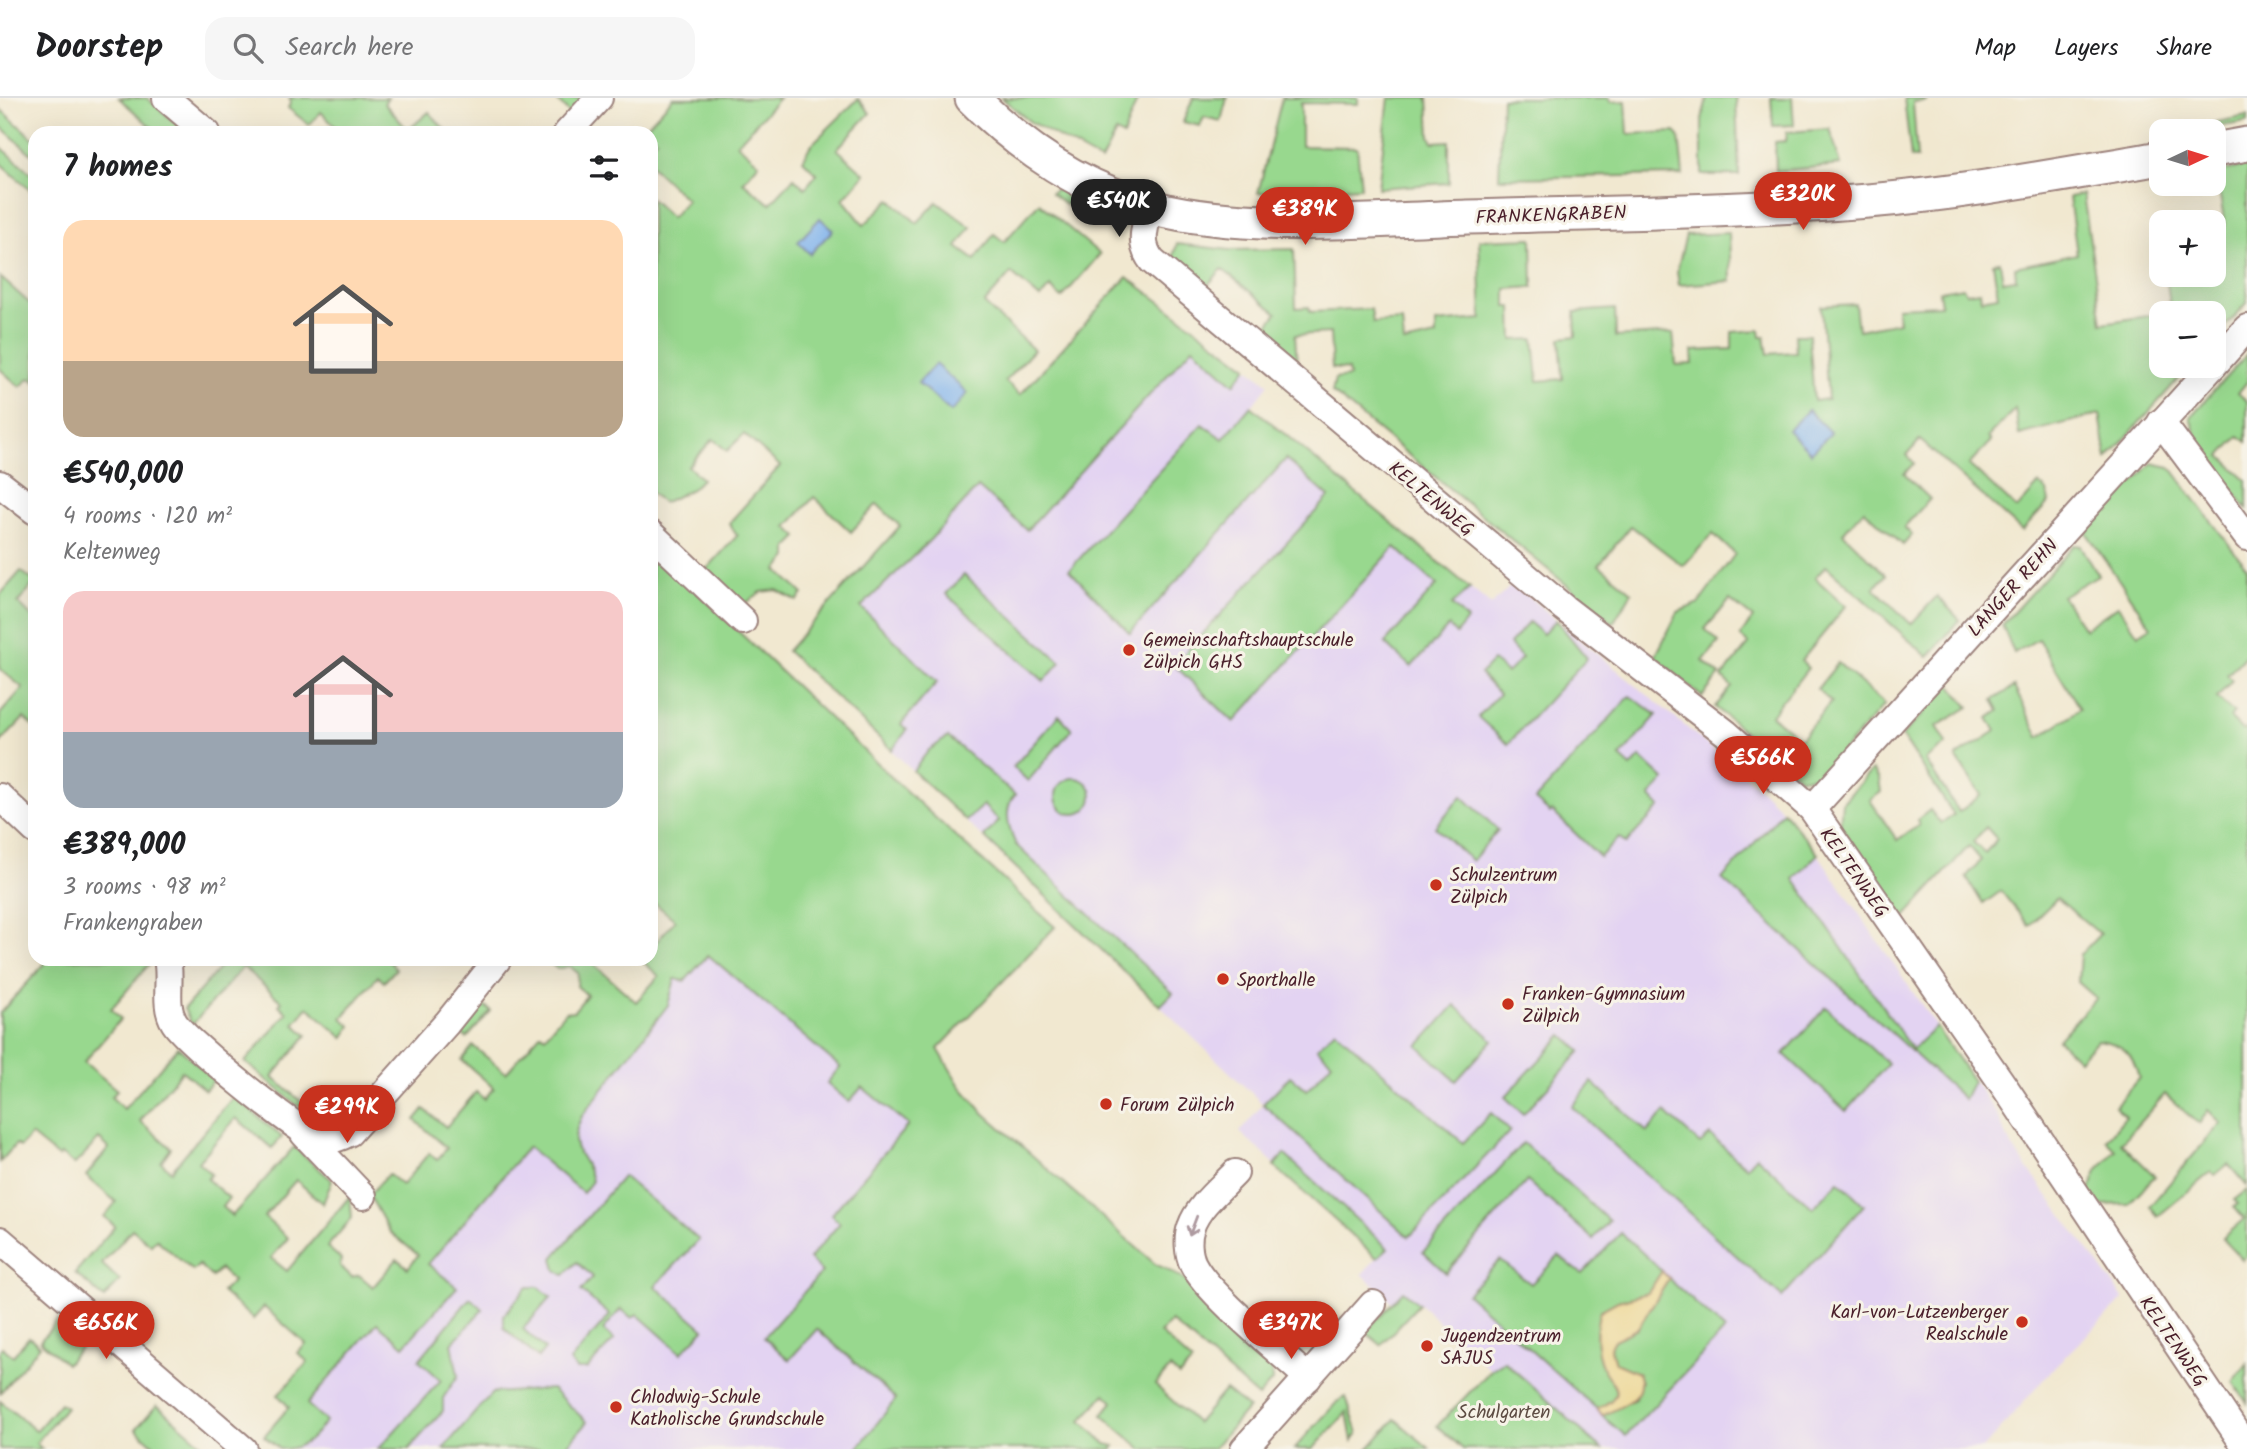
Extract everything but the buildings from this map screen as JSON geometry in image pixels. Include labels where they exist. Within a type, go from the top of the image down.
[{"type":"street","points":[[166,98],[198,126]]},
{"type":"street","points":[[573,126],[599,98]]},
{"type":"street","name":"FRANKENGRABEN","points":[[972,98],[1007,131],[1046,160],[1087,183],[1150,207],[1223,219],[1282,220],[1802,205],[1911,197],[2149,160]]},
{"type":"street","points":[[2226,148],[2247,144]]},
{"type":"street","name":"KELTENWEG","points":[[1150,207],[1143,237],[1144,250],[1152,261],[1554,599],[1726,733],[1812,809],[2006,1089],[2247,1449]]},
{"type":"street","name":"LANGER REHN","points":[[2226,351],[2247,328]]},
{"type":"street","name":"LANGER REHN","points":[[1812,809],[2201,378]]},
{"type":"street","points":[[2161,422],[2247,537]]},
{"type":"street","points":[[0,484],[28,506]]},
{"type":"street","points":[[658,541],[743,621]]},
{"type":"street","points":[[0,797],[28,823]]},
{"type":"street","points":[[167,966],[169,1007],[178,1028],[188,1040],[298,1127],[363,1196]]},
{"type":"street","points":[[298,1127],[324,1140],[338,1139],[349,1133],[447,1023],[492,966]]},
{"type":"street","points":[[1235,1173],[1194,1220],[1189,1237],[1190,1257],[1194,1266],[1217,1292],[1308,1378]]},
{"type":"street","points":[[0,1240],[243,1449]]},
{"type":"street","points":[[1244,1449],[1374,1304]]},
{"type":"shaded area","name":"Schulzentrum Zülpich","points":[[1127,277],[1269,384],[1251,407],[1491,605],[1513,584],[1755,784],[1783,811],[1818,854],[1996,1113],[2012,1147],[2124,1299],[2056,1365],[1983,1449],[1602,1449],[1505,1361],[1491,1370],[1420,1304],[1407,1317],[1362,1274],[1377,1258],[1240,1132],[1263,1104],[787,651]]},
{"type":"shaded area","points":[[707,921],[933,1117],[1055,1449],[284,1449],[289,1406]]},
{"type":"green space","points":[[119,98],[147,98],[179,126],[150,126]]},
{"type":"green space","points":[[289,98],[388,98],[384,103],[404,126],[334,126],[321,112],[309,125],[288,108],[291,101]]},
{"type":"green space","points":[[555,98],[588,98],[571,115]]},
{"type":"green space","points":[[673,98],[779,98],[737,144],[759,163],[743,182],[770,204],[794,178],[805,188],[817,174],[803,160],[810,146],[858,99],[870,113],[837,149],[865,174],[843,199],[864,225],[890,199],[917,223],[937,202],[971,227],[957,247],[975,260],[994,234],[1004,242],[1039,203],[1100,254],[1062,298],[1050,287],[1040,298],[1011,273],[984,304],[1034,350],[1005,381],[1020,395],[1127,277],[1247,367],[1234,384],[1193,347],[1027,530],[978,487],[930,540],[861,607],[937,682],[901,724],[907,730],[892,750],[787,651],[900,526],[877,504],[851,532],[814,497],[787,527],[798,537],[788,547],[788,557],[777,570],[803,594],[797,601],[777,590],[761,592],[741,607],[704,572],[737,536],[729,523],[780,466],[744,434],[727,451],[713,439],[688,466],[702,479],[692,489],[663,503],[658,499],[658,206],[671,218],[687,200],[658,173],[658,126],[647,126]]},
{"type":"green space","points":[[1002,98],[1138,98],[1123,136],[1116,132],[1101,161],[1029,121]]},
{"type":"green space","points":[[1193,98],[1227,98],[1221,121],[1204,117],[1200,126],[1183,122]]},
{"type":"green space","points":[[1282,98],[1358,98],[1358,104],[1301,103],[1301,146],[1357,147],[1361,187],[1258,193]]},
{"type":"green space","points":[[1389,98],[1428,98],[1430,136],[1433,142],[1449,141],[1449,183],[1378,188]]},
{"type":"green space","points":[[1502,98],[1609,98],[1610,102],[1626,101],[1628,134],[1675,132],[1679,136],[1683,175],[1499,178]]},
{"type":"green space","points":[[1707,98],[1736,98],[1739,175],[1702,175],[1702,119]]},
{"type":"green space","points":[[1771,98],[1792,98],[1794,125],[1773,126]]},
{"type":"green space","points":[[1904,98],[1926,98],[1926,101],[1913,102],[1917,158],[1911,158]]},
{"type":"green space","points":[[0,109],[28,134],[28,151],[0,126]]},
{"type":"green space","points":[[429,112],[442,126],[413,126]]},
{"type":"green space","points":[[2247,116],[2247,122],[2226,126],[2226,120]]},
{"type":"green space","points":[[1830,129],[1841,165],[1776,171],[1775,142],[1786,141],[1787,132]]},
{"type":"green space","points":[[0,146],[28,171],[28,188],[0,163]]},
{"type":"green space","points":[[2247,166],[2247,303],[2226,326],[2226,301],[2170,301],[2168,287],[2226,287],[2226,210],[2222,210],[2220,196],[2226,196],[2226,170]]},
{"type":"green space","points":[[1056,189],[1104,212],[1093,226],[1051,193]]},
{"type":"green space","points":[[2083,194],[2102,323],[2149,316],[2149,378],[2179,378],[2107,459],[2100,414],[2019,435],[2015,409],[1988,437],[1991,441],[1969,465],[2017,509],[2039,484],[2047,491],[2049,502],[2022,531],[1920,440],[1907,455],[1914,463],[1904,474],[1930,499],[1904,527],[1912,535],[1903,545],[1864,510],[1843,533],[1886,575],[1874,588],[1911,624],[1937,596],[1960,620],[1928,657],[1826,566],[1815,578],[1846,606],[1801,661],[1808,668],[1771,715],[1800,739],[1831,702],[1817,689],[1838,663],[1885,704],[1821,776],[1800,778],[1715,707],[1732,687],[1722,677],[1749,644],[1740,636],[1753,618],[1730,600],[1705,629],[1719,642],[1703,661],[1720,675],[1702,697],[1655,657],[1678,612],[1699,603],[1735,554],[1713,534],[1683,566],[1631,526],[1599,565],[1632,592],[1613,623],[1332,392],[1335,379],[1349,377],[1348,370],[1332,368],[1330,333],[1295,335],[1297,363],[1262,333],[1277,313],[1222,269],[1206,287],[1172,260],[1177,244],[1230,250],[1294,249],[1296,308],[1309,307],[1310,312],[1371,309],[1373,323],[1402,321],[1404,343],[1436,336],[1436,323],[1482,319],[1479,240],[1532,238],[1533,287],[1506,289],[1506,307],[1512,307],[1513,340],[1534,339],[1538,381],[1563,379],[1560,338],[1576,336],[1575,312],[1615,309],[1616,337],[1673,333],[1676,365],[1693,364],[1692,351],[1732,349],[1732,332],[1760,330],[1761,337],[1765,337],[1768,354],[1796,352],[1795,335],[1809,335],[1814,401],[1828,399],[1821,306],[1855,304],[1858,330],[1899,322],[1897,307],[1941,305],[1939,291],[1963,287],[1966,293],[1980,291],[1981,299],[1998,296],[1993,263],[2000,262],[2003,281],[2016,279],[2015,267],[2077,254],[2069,197]]},
{"type":"green space","points":[[1729,233],[1731,281],[1679,285],[1677,271],[1686,235]]},
{"type":"green space","points":[[0,277],[28,302],[28,380],[20,387],[0,369]]},
{"type":"green space","points":[[2247,354],[2247,382],[2238,393],[2247,401],[2247,442],[2239,436],[2221,456],[2247,480],[2247,509],[2200,447],[2190,417]]},
{"type":"green space","points":[[1251,406],[1470,588],[1452,605],[1467,620],[1456,634],[1449,626],[1411,667],[1385,643],[1437,585],[1395,547],[1234,722],[1174,665],[1329,497],[1286,459],[1130,633],[1069,570],[1202,424],[1223,439]]},
{"type":"green space","points":[[2152,463],[2170,467],[2247,568],[2247,654],[2227,675],[2232,680],[2217,698],[2234,713],[2230,718],[2243,731],[2247,728],[2247,1186],[2228,1164],[2215,1175],[2211,1172],[2158,1216],[2150,1206],[2221,1123],[2208,1110],[2199,1124],[2165,1094],[2121,1143],[2155,1176],[2128,1204],[2099,1205],[2089,1192],[2098,1169],[2116,1150],[2106,1140],[2126,1116],[2115,1106],[2139,1078],[2130,1056],[2114,1044],[2097,1040],[2079,1060],[2058,1040],[2096,998],[2078,982],[2080,955],[2100,934],[2057,898],[2029,926],[2001,891],[1983,904],[1966,877],[1981,860],[1969,846],[1903,919],[1840,826],[1842,803],[1872,770],[1879,779],[1881,792],[1870,800],[1897,840],[1919,825],[1917,820],[1930,810],[1941,824],[1954,815],[1902,736],[1950,684],[1969,707],[1937,726],[1947,744],[1925,760],[1959,812],[1981,795],[1956,757],[1996,731],[1988,718],[1999,711],[1993,700],[2014,687],[2039,737],[2080,709],[2038,639],[2014,653],[2002,625],[2074,545],[2081,546],[2098,575],[2062,596],[2084,629],[2118,606],[2138,635],[2151,627],[2086,532]],"holes":[[[1986,827],[1997,839],[1985,853],[1973,842]]]},
{"type":"green space","points":[[658,555],[906,791],[1055,927],[938,1049],[960,1086],[982,1111],[1155,1264],[1172,1272],[1203,1294],[1271,1361],[1272,1381],[1258,1397],[1171,1321],[1160,1333],[1192,1362],[1179,1376],[1170,1368],[1155,1385],[1197,1423],[1225,1390],[1248,1408],[1213,1449],[1142,1449],[1102,1415],[1113,1402],[1105,1394],[1081,1421],[1106,1444],[1115,1446],[1112,1449],[857,1449],[896,1399],[817,1329],[789,1360],[764,1337],[822,1272],[809,1259],[840,1223],[831,1215],[908,1125],[862,1087],[849,1102],[827,1083],[840,1067],[708,955],[685,981],[675,979],[668,1005],[582,1116],[577,1128],[576,1145],[592,1181],[583,1193],[528,1147],[428,1264],[457,1287],[404,1346],[377,1323],[307,1404],[326,1421],[312,1438],[295,1447],[280,1449],[264,1436],[289,1407],[278,1395],[308,1362],[298,1353],[306,1344],[264,1307],[253,1319],[222,1292],[233,1281],[220,1269],[212,1277],[199,1265],[193,1271],[156,1239],[151,1245],[132,1229],[102,1264],[120,1281],[104,1298],[75,1273],[115,1226],[104,1217],[116,1202],[86,1176],[109,1148],[99,1139],[74,1165],[61,1154],[58,1157],[31,1135],[20,1147],[16,1144],[0,1162],[0,1013],[43,966],[148,966],[111,1009],[121,1019],[84,1062],[117,1090],[111,1097],[124,1109],[178,1047],[214,1080],[205,1090],[182,1071],[140,1121],[171,1148],[161,1162],[171,1171],[234,1096],[282,1137],[272,1148],[236,1118],[198,1162],[211,1174],[207,1179],[229,1198],[222,1207],[232,1216],[294,1147],[332,1180],[323,1204],[296,1180],[264,1217],[288,1238],[271,1258],[287,1271],[350,1196],[352,1218],[327,1247],[341,1259],[340,1266],[352,1277],[359,1275],[373,1287],[397,1259],[408,1268],[418,1255],[390,1232],[369,1195],[388,1174],[402,1185],[429,1153],[437,1160],[447,1148],[415,1120],[424,1109],[446,1127],[476,1092],[484,1099],[494,1088],[462,1060],[473,1046],[506,1073],[541,1033],[545,1036],[565,1012],[574,1011],[587,995],[577,986],[578,973],[569,966],[596,966],[636,1002],[659,976],[648,966],[658,966],[658,940],[675,920],[658,906]]},
{"type":"green space","points":[[21,571],[28,576],[28,591],[18,603],[28,613],[28,722],[24,718],[0,743],[0,714],[23,688],[0,669],[0,595]]},
{"type":"green space","points":[[964,575],[1061,662],[1044,681],[946,594]]},
{"type":"green space","points":[[1556,620],[1587,658],[1508,744],[1478,717],[1499,694],[1480,674],[1493,661],[1507,673],[1522,658],[1509,644],[1529,622],[1543,634]]},
{"type":"green space","points":[[1630,696],[1657,715],[1620,757],[1631,767],[1640,757],[1665,780],[1650,796],[1660,807],[1626,843],[1619,837],[1600,857],[1552,811],[1550,813],[1535,800]]},
{"type":"green space","points":[[1059,715],[1072,729],[1028,781],[1013,767]]},
{"type":"green space","points":[[948,737],[1015,795],[1008,813],[1009,826],[1016,845],[1173,993],[1160,1006],[984,837],[999,821],[983,805],[966,821],[913,771],[929,750]]},
{"type":"green space","points":[[1074,778],[1087,783],[1092,796],[1087,809],[1074,814],[1061,809],[1056,796],[1061,783]]},
{"type":"green space","points":[[1462,796],[1498,830],[1472,861],[1435,827]]},
{"type":"green space","points":[[1783,811],[1818,854],[1794,879],[1912,1049],[1936,1027],[1973,1081],[1964,1099],[1722,879]]},
{"type":"green space","points":[[221,966],[393,966],[396,969],[384,982],[378,976],[342,1018],[351,1026],[343,1038],[308,1007],[294,1024],[307,1035],[272,1077],[303,1103],[299,1107],[245,1062],[287,1013],[279,1005],[282,1002],[243,967],[192,1025],[184,1009]]},
{"type":"green space","points":[[479,1002],[491,1011],[467,1038],[456,1029]]},
{"type":"green space","points":[[1455,1005],[1493,1040],[1456,1081],[1418,1046]]},
{"type":"green space","points":[[1826,1007],[1888,1064],[1846,1111],[1784,1054]]},
{"type":"green space","points":[[1335,1030],[1463,1143],[1491,1113],[1510,1131],[1409,1237],[1263,1104],[1290,1076],[1307,1090],[1332,1062],[1317,1048]]},
{"type":"green space","points":[[1563,1035],[1581,1051],[1523,1114],[1505,1097]]},
{"type":"green space","points":[[1592,1082],[1647,1132],[1665,1112],[1700,1144],[1710,1135],[1746,1167],[1756,1156],[1813,1208],[1839,1181],[1864,1205],[1782,1297],[1572,1107]]},
{"type":"green space","points":[[1523,1143],[1609,1221],[1593,1239],[1527,1181],[1446,1273],[1423,1252]]},
{"type":"green space","points":[[1284,1154],[1388,1248],[1377,1258],[1274,1166]]},
{"type":"green space","points":[[623,1176],[699,1240],[655,1286],[704,1329],[681,1353],[637,1314],[632,1318],[621,1309],[603,1330],[614,1340],[587,1369],[576,1369],[570,1361],[610,1315],[581,1291],[593,1277],[577,1262],[564,1275],[556,1270],[553,1258]]},
{"type":"green space","points":[[2247,1190],[2247,1255],[2243,1260],[2222,1238],[2244,1219],[2234,1207],[2238,1204],[2234,1200]]},
{"type":"green space","points":[[1621,1233],[1662,1271],[1648,1293],[1618,1301],[1600,1311],[1598,1353],[1616,1393],[1597,1409],[1467,1294],[1500,1260],[1531,1284],[1559,1256],[1582,1274]]},
{"type":"green space","points":[[1669,1279],[1725,1330],[1626,1436],[1602,1416],[1635,1399],[1641,1382],[1638,1373],[1615,1363],[1610,1347],[1614,1340],[1637,1329]]},
{"type":"green space","points":[[527,1287],[539,1287],[551,1297],[523,1329],[545,1349],[538,1358],[504,1328],[504,1315]]},
{"type":"green space","points":[[1403,1291],[1419,1304],[1381,1345],[1365,1332]]},
{"type":"green space","points":[[470,1298],[483,1309],[452,1343],[458,1376],[443,1398],[443,1411],[409,1449],[378,1449],[441,1380],[419,1360]]},
{"type":"green space","points":[[58,1320],[85,1342],[66,1364],[40,1341]]},
{"type":"green space","points":[[29,1337],[40,1346],[0,1393],[0,1350],[2,1347],[13,1356]]},
{"type":"green space","name":"Schulgarten","points":[[1504,1361],[1602,1449],[1463,1449],[1437,1426],[1491,1370]]},
{"type":"green space","points":[[2247,1364],[2247,1403],[2233,1382]]},
{"type":"green space","points":[[552,1389],[587,1422],[564,1449],[443,1449],[492,1393]]},
{"type":"green space","points":[[1346,1397],[1358,1433],[1352,1441],[1347,1412],[1313,1449],[1294,1449],[1337,1402]]},
{"type":"green space","points":[[0,1401],[36,1431],[60,1403],[66,1407],[36,1443],[42,1449],[0,1449]]},
{"type":"green space","points":[[157,1405],[202,1444],[197,1449],[158,1449],[136,1429]]},
{"type":"green space","points":[[1395,1419],[1430,1449],[1368,1449]]},
{"type":"sand","points":[[1662,1271],[1669,1279],[1637,1329],[1614,1340],[1610,1347],[1615,1363],[1638,1373],[1639,1389],[1631,1400],[1602,1416],[1597,1409],[1616,1393],[1598,1353],[1600,1311],[1618,1301],[1648,1293]]},
{"type":"water","points":[[820,218],[833,230],[810,254],[798,242]]},
{"type":"water","points":[[935,364],[968,393],[951,412],[918,383]]},
{"type":"water","points":[[1808,410],[1831,433],[1811,453],[1788,430]]},
{"type":"place","name":"Gemeinschaftshauptschule Zülpich GHS","points":[[1129,650]]},
{"type":"place","name":"Schulzentrum Zülpich","points":[[1436,885]]},
{"type":"place","name":"Sporthalle","points":[[1223,979]]},
{"type":"place","name":"Franken-Gymnasium Zülpich","points":[[1508,1004]]},
{"type":"place","name":"Forum Zülpich","points":[[1106,1104]]},
{"type":"place","name":"Karl-von-Lutzenberger Realschule","points":[[2022,1322]]},
{"type":"place","name":"Jugendzentrum SAJUS","points":[[1427,1346]]},
{"type":"place","name":"Chlodwig-Schule Katholische Grundschule","points":[[616,1407]]}]
